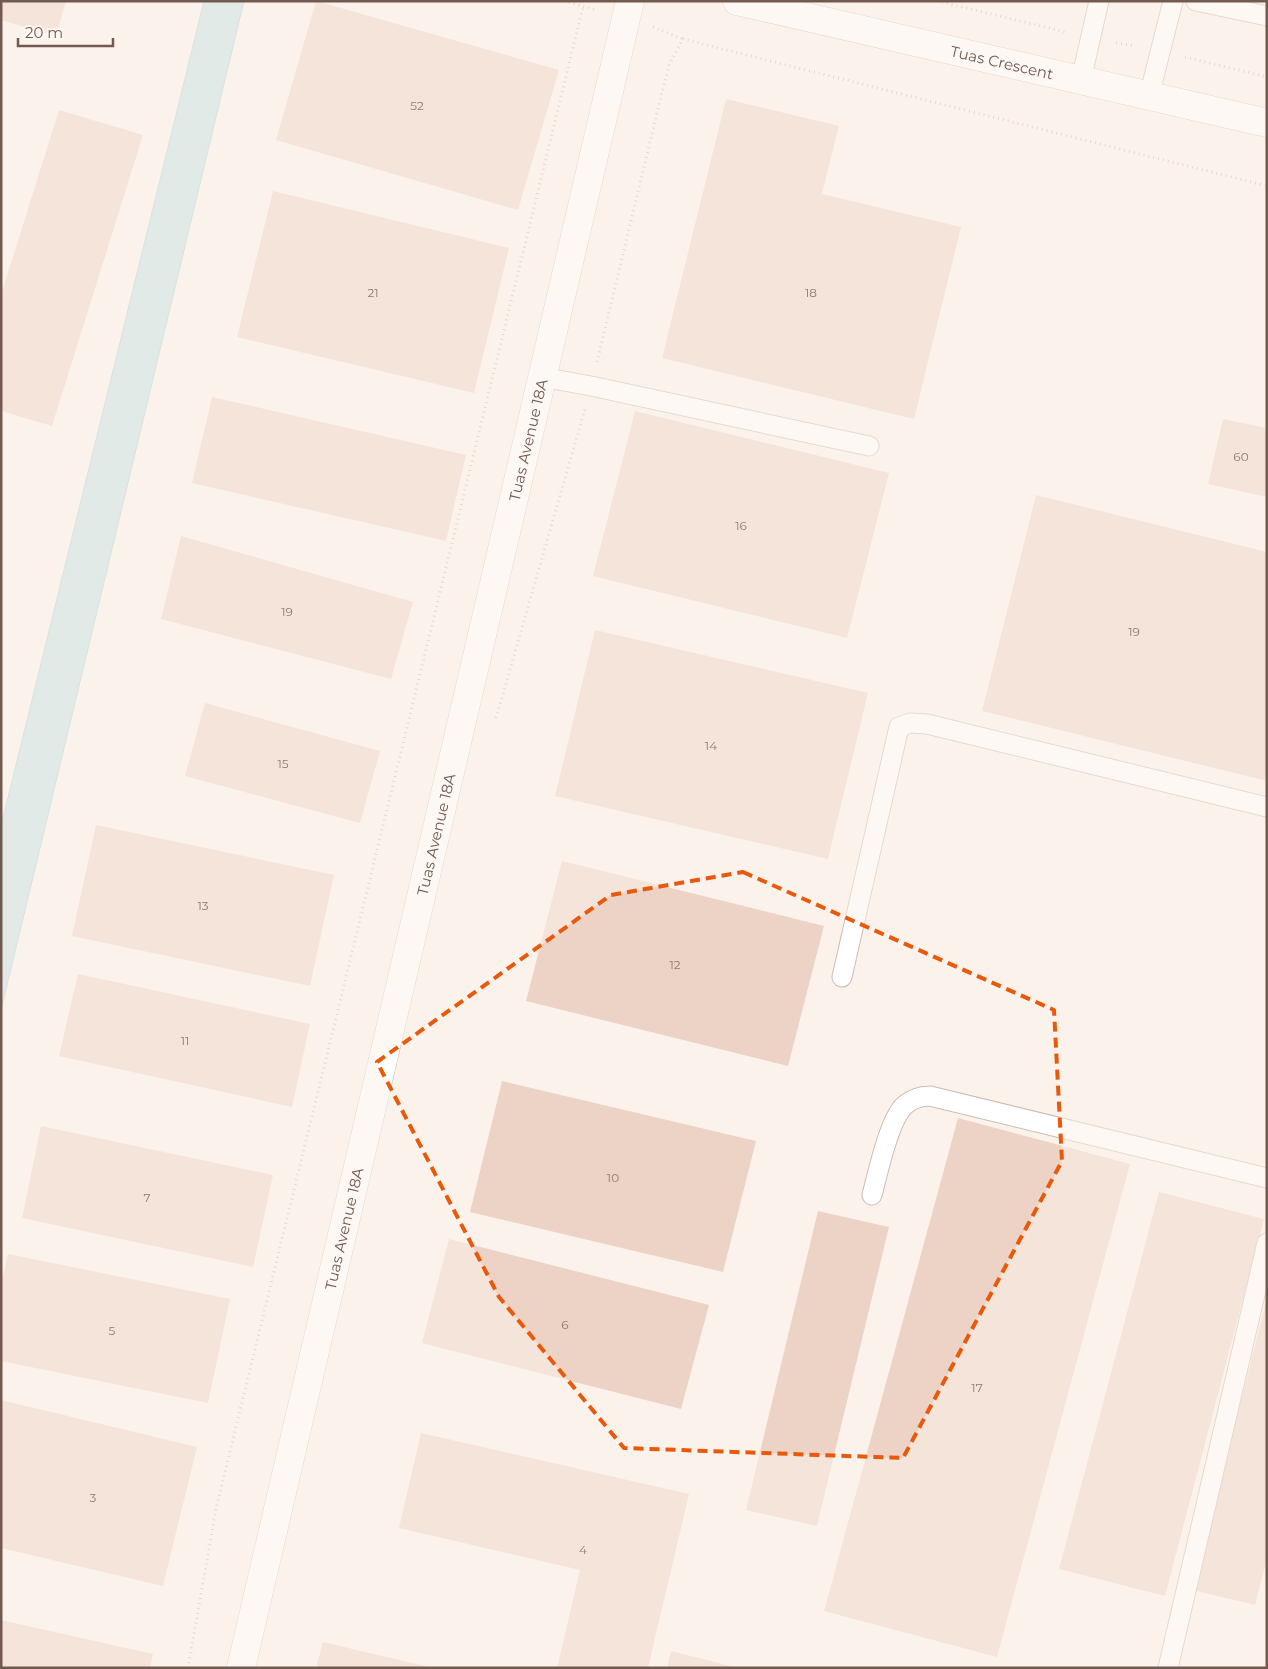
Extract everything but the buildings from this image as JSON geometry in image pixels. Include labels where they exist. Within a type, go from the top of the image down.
[{"type":"street","name":"Tuas Avenue 18A","points":[[241,1668],[630,1]]},
{"type":"street","name":"Tuas Crescent","points":[[737,1],[1267,123]]},
{"type":"lane","points":[[1080,80],[1099,1]]},
{"type":"lane","points":[[1149,96],[1173,1]]},
{"type":"lane","points":[[1196,1],[1267,16]]},
{"type":"lane","points":[[542,377],[869,446]]},
{"type":"lane","points":[[842,977],[900,727],[910,723],[927,724],[1267,807]]},
{"type":"lane","points":[[872,1195],[895,1118],[904,1106],[920,1096],[930,1096],[1267,1178]]},
{"type":"lane","points":[[1168,1668],[1267,1243]]},
{"type":"path","points":[[938,1],[1090,38]]},
{"type":"path","points":[[188,1668],[216,1509],[583,7]]},
{"type":"path","points":[[591,386],[669,65],[683,40],[1267,186]]},
{"type":"highlighted area","points":[[743,872],[1054,1010],[1062,1161],[903,1458],[624,1448],[499,1297],[377,1062],[611,895]]},
{"type":"water","points":[[204,1],[244,1],[1,1010],[1,826]]}]
